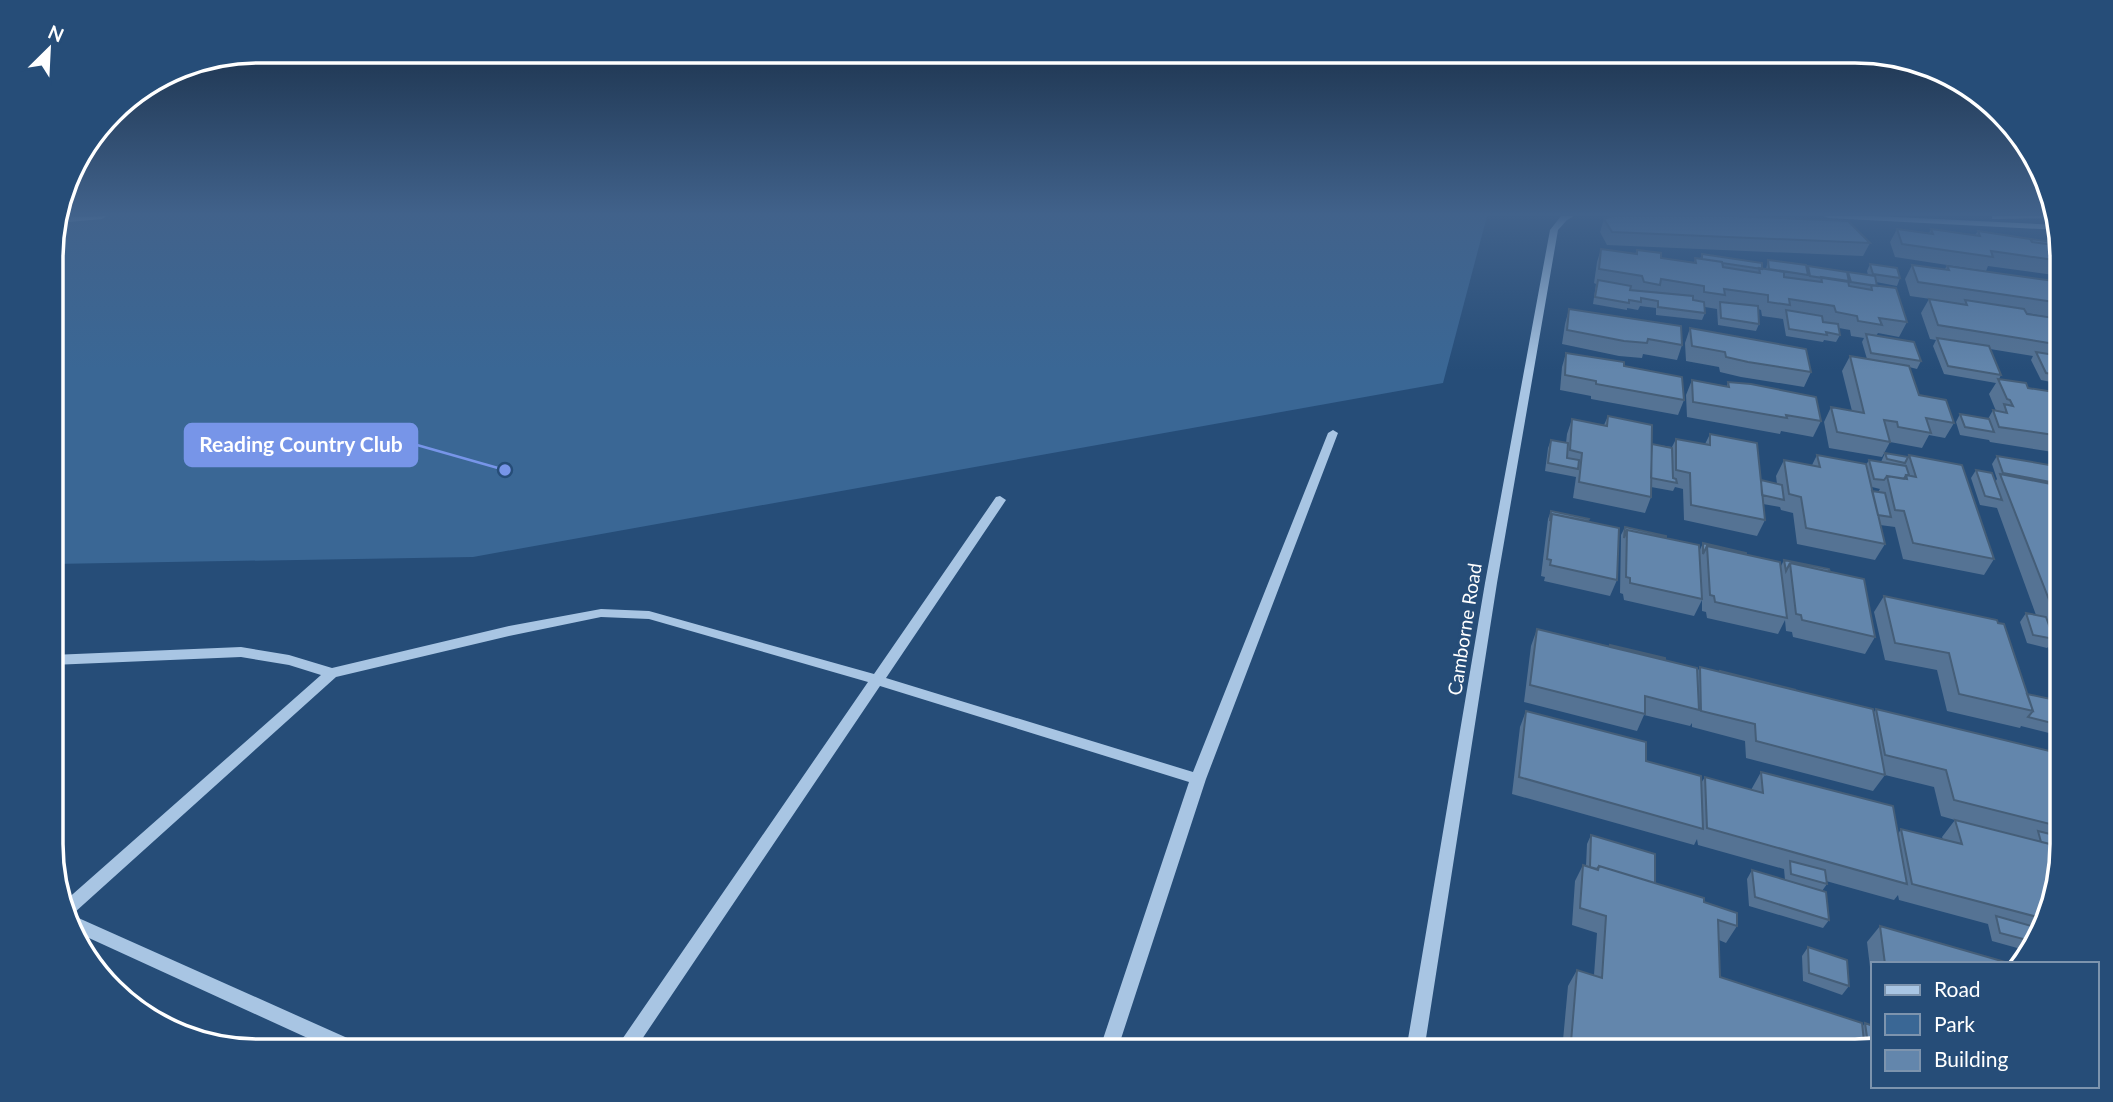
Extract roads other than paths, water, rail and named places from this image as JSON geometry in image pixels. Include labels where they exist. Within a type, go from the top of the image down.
[{"type":"street","name":"Camborne Road","points":[[1417,1039],[1489,592],[1547,267]]},
{"type":"street","points":[[1112,1039],[1198,779],[1333,433]]},
{"type":"street","points":[[631,1039],[1000,500]]},
{"type":"street","points":[[73,903],[332,673],[509,631],[601,613],[649,615],[1198,779]]},
{"type":"street","points":[[63,660],[241,652],[289,660],[332,673]]},
{"type":"street","points":[[82,927],[330,1039]]},
{"type":"place","name":"Reading Country Club","points":[[505,470]]}]
